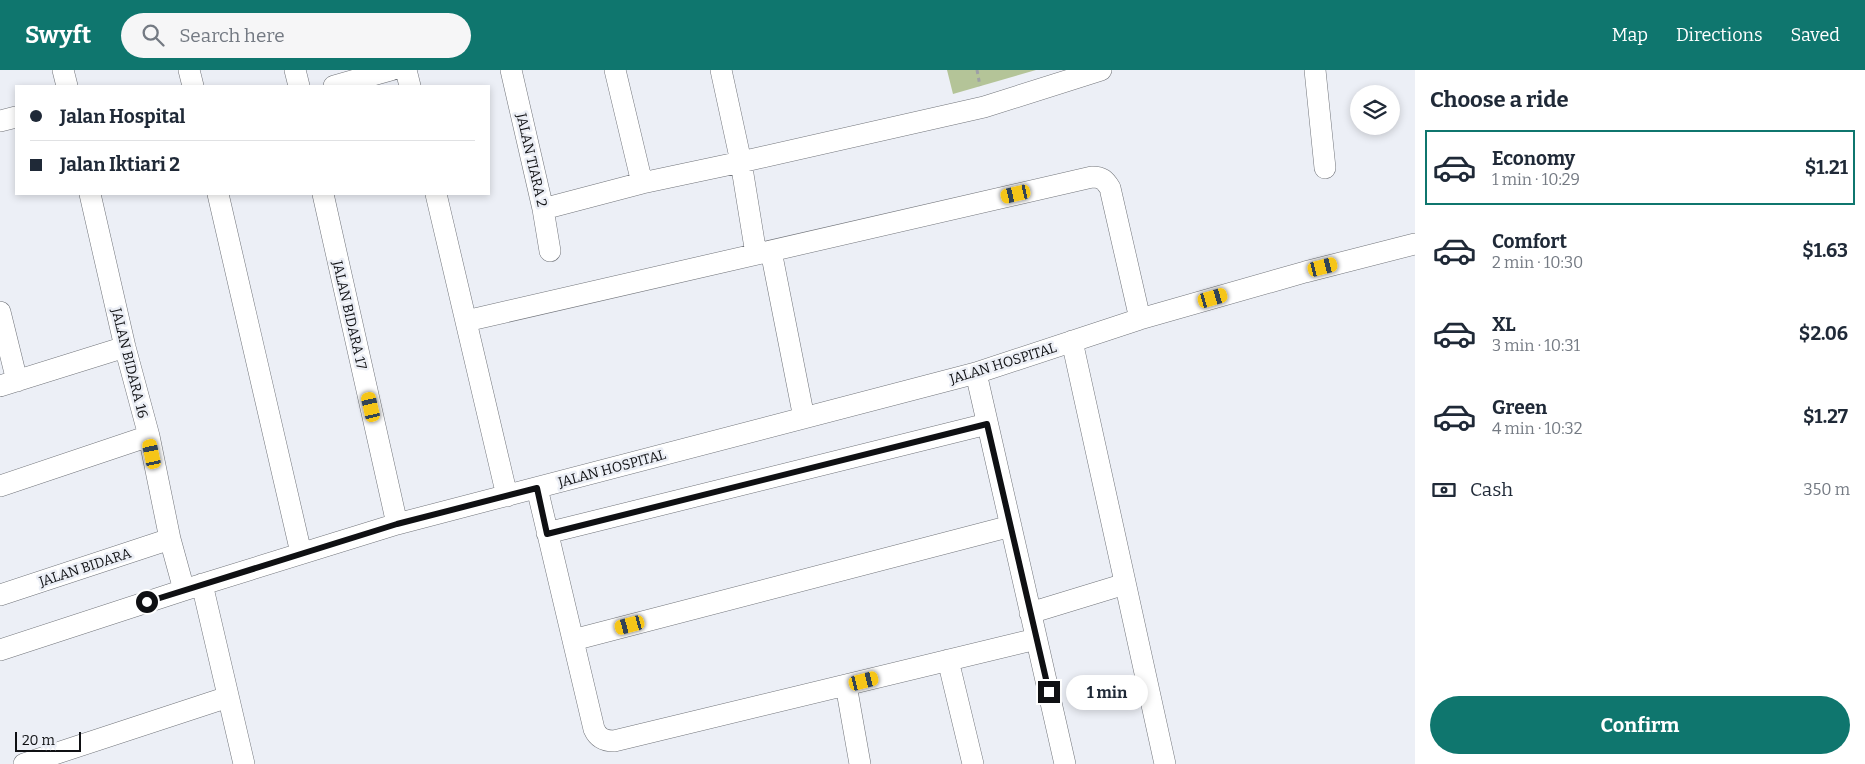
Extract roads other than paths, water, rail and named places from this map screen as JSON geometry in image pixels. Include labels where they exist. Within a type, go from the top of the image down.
[{"type":"street","points":[[63,70],[66,85]]},
{"type":"street","points":[[189,70],[193,85]]},
{"type":"street","points":[[295,70],[299,85]]},
{"type":"street","points":[[338,85],[391,70]]},
{"type":"street","points":[[406,70],[410,85]]},
{"type":"street","name":"JALAN TIARA 2","points":[[511,70],[543,209],[550,251]]},
{"type":"street","points":[[615,70],[642,183]]},
{"type":"street","points":[[721,70],[741,162],[804,418]]},
{"type":"street","points":[[543,209],[642,183],[984,107],[1101,70]]},
{"type":"street","points":[[1315,70],[1325,168]]},
{"type":"street","points":[[0,121],[15,117]]},
{"type":"street","points":[[466,321],[1092,177],[1100,177],[1105,180],[1110,188],[1140,319]]},
{"type":"street","name":"JALAN BIDARA 16","points":[[90,195],[125,347],[149,436],[170,539],[193,587],[228,697],[244,764]]},
{"type":"street","points":[[218,195],[301,553]]},
{"type":"street","name":"JALAN BIDARA 17","points":[[323,195],[397,524]]},
{"type":"street","points":[[436,195],[507,496]]},
{"type":"street","name":"JALAN HOSPITAL","points":[[0,650],[193,587],[397,524],[976,372],[1140,319],[1305,272],[1415,244]]},
{"type":"street","points":[[0,312],[9,383],[125,347]]},
{"type":"street","points":[[1072,341],[1165,764]]},
{"type":"street","points":[[976,372],[1065,764]]},
{"type":"street","points":[[547,534],[987,424]]},
{"type":"street","points":[[0,486],[149,436]]},
{"type":"street","points":[[537,488],[594,729],[597,735],[607,741],[624,739],[1036,639]]},
{"type":"street","points":[[573,640],[1011,526]]},
{"type":"street","name":"JALAN BIDARA","points":[[0,595],[170,539]]},
{"type":"street","points":[[1030,613],[1125,584]]},
{"type":"street","points":[[948,660],[973,764]]},
{"type":"street","points":[[846,685],[860,764]]},
{"type":"street","points":[[24,764],[228,697]]}]
